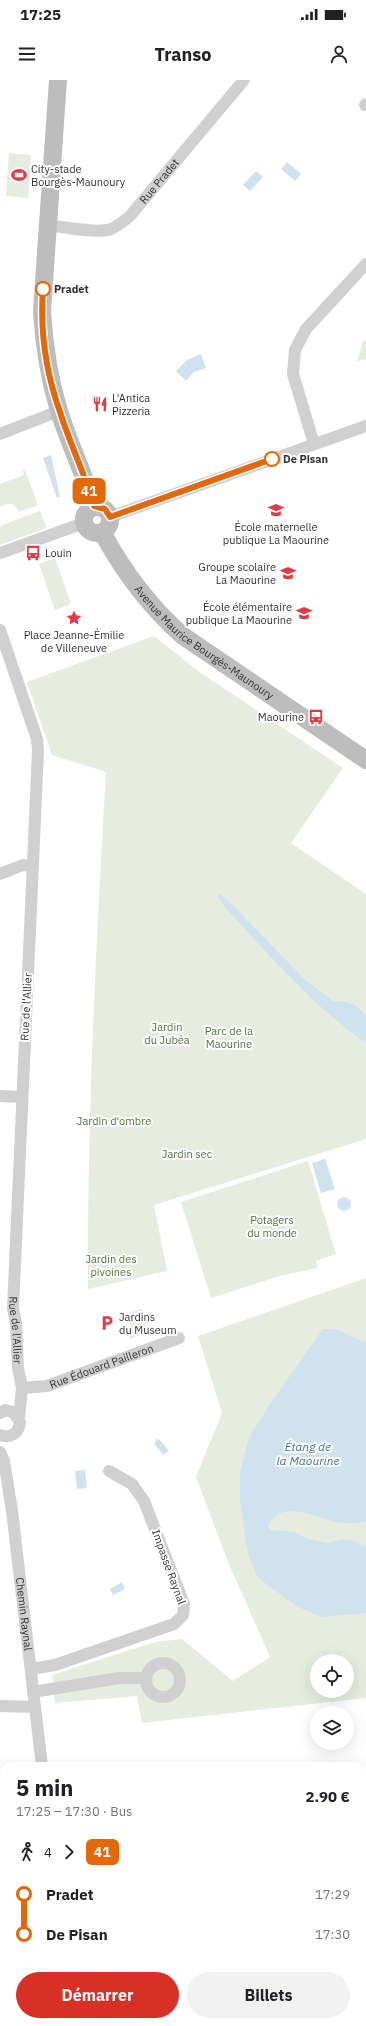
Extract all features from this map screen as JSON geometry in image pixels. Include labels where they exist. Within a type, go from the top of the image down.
[{"type":"street","points":[[58,80],[42,311],[46,359],[59,411],[94,506]]},
{"type":"street","name":"Rue Pradet","points":[[48,225],[110,230],[130,216],[244,80]]},
{"type":"street","points":[[314,444],[293,374],[295,350],[306,329],[366,264]]},
{"type":"street","points":[[0,434],[59,411]]},
{"type":"street","points":[[94,506],[87,511],[83,519],[89,531],[98,533],[106,524],[314,444],[366,426]]},
{"type":"street","points":[[94,506],[105,509],[106,524]]},
{"type":"street","points":[[0,553],[84,523]]},
{"type":"street","name":"Avenue Maurice Bourgès-Maunoury","points":[[106,524],[125,570],[168,623],[184,636],[366,760]]},
{"type":"street","name":"Rue de l'Allier","points":[[0,630],[37,738],[38,751],[13,1308],[22,1388],[19,1418],[20,1427],[6,1435]]},
{"type":"street","points":[[0,874],[22,865],[33,866]]},
{"type":"street","points":[[0,1096],[22,1097]]},
{"type":"street","name":"Rue Édouard Pailleron","points":[[22,1388],[47,1386],[179,1338]]},
{"type":"street","points":[[2,1411],[17,1399],[22,1388]]},
{"type":"street","points":[[2,1411],[13,1412],[19,1418]]},
{"type":"street","name":"Chemin Raynal","points":[[6,1435],[2,1457],[31,1669],[42,1762]]},
{"type":"street","name":"Impasse Raynal","points":[[31,1669],[55,1666],[174,1624],[183,1615],[184,1604],[144,1501],[132,1484],[109,1471]]},
{"type":"street","points":[[33,1692],[119,1678],[146,1678]]},
{"type":"street","points":[[0,1706],[35,1707]]},
{"type":"green space","name":"City-stade Bourgès-Maunoury","points":[[9,153],[31,155],[28,198],[6,196]]},
{"type":"green space","points":[[366,340],[366,359],[357,361],[363,341]]},
{"type":"green space","points":[[25,470],[38,505],[19,512],[11,504],[6,504],[0,507],[0,484],[24,475],[23,471]]},
{"type":"green space","points":[[40,511],[47,528],[0,545],[0,527],[2,525]]},
{"type":"green space","points":[[55,558],[71,604],[55,610],[39,564]]},
{"type":"green space","name":"Parc de la Maourine","points":[[154,636],[198,671],[343,768],[291,843],[366,894],[366,1139],[154,1205],[167,1271],[88,1289],[91,1095],[106,772],[52,755],[27,682]]},
{"type":"green space","name":"Potagers du monde","points":[[308,1161],[336,1254],[316,1261],[318,1268],[280,1276],[211,1298],[181,1202]]},
{"type":"green space","points":[[366,1278],[366,1698],[142,1723],[137,1696],[55,1703],[52,1675],[155,1642],[182,1639],[233,1681],[270,1657],[228,1562],[196,1477],[222,1413],[198,1336]]},
{"type":"green space","points":[[142,1309],[147,1332],[130,1339],[130,1312]]},
{"type":"water","points":[[287,162],[301,174],[295,181],[281,169]]},
{"type":"water","points":[[256,171],[263,177],[250,191],[243,185]]},
{"type":"water","points":[[201,354],[206,368],[194,372],[186,381],[176,371],[187,360]]},
{"type":"water","points":[[51,455],[60,497],[57,498],[43,458]]},
{"type":"water","points":[[219,894],[229,901],[303,978],[334,1002],[342,1001],[352,1004],[362,1011],[366,1016],[366,1043],[327,1012],[291,978],[223,905],[218,897]]},
{"type":"water","points":[[325,1159],[335,1189],[321,1193],[312,1163]]},
{"type":"water","points":[[344,1197],[349,1199],[351,1204],[349,1209],[344,1211],[339,1209],[337,1204],[339,1199]]},
{"type":"water","name":"Étang de la Maourine","points":[[323,1329],[336,1329],[366,1343],[366,1522],[335,1522],[303,1512],[292,1511],[283,1512],[274,1517],[268,1527],[271,1530],[295,1532],[308,1539],[328,1543],[342,1539],[351,1540],[366,1547],[366,1613],[321,1617],[298,1607],[258,1578],[249,1557],[243,1523],[240,1501],[240,1472],[249,1437],[272,1401]]},
{"type":"water","points":[[156,1439],[160,1440],[169,1451],[163,1455],[155,1444]]},
{"type":"water","points":[[85,1470],[87,1488],[77,1489],[75,1471]]},
{"type":"water","points":[[122,1582],[125,1589],[113,1595],[110,1589]]},
{"type":"bus line","name":"41","points":[[43,289],[43,337],[46,359],[59,411],[94,506],[105,509],[110,517],[272,459]]},
{"type":"place","name":"City-stade Bourgès-Maunoury","points":[[19,175]]},
{"type":"place","name":"Pradet","points":[[43,289]]},
{"type":"place","name":"L'Antica Pizzeria","points":[[100,404]]},
{"type":"place","name":"De Pisan","points":[[272,459]]},
{"type":"place","name":"École maternelle publique La Maourine","points":[[276,510]]},
{"type":"place","name":"Louin","points":[[33,553]]},
{"type":"place","name":"Groupe scolaire La Maourine","points":[[288,573]]},
{"type":"place","name":"École élémentaire publique La Maourine","points":[[304,613]]},
{"type":"place","name":"Place Jeanne-Émilie de Villeneuve","points":[[74,618]]},
{"type":"place","name":"Maourine","points":[[316,717]]},
{"type":"place","name":"Jardins du Museum","points":[[107,1323]]},
{"type":"park label","name":"Jardin du Jubéa","points":[[167,1033]]},
{"type":"park label","name":"Jardin d'ombre","points":[[114,1121]]},
{"type":"park label","name":"Jardin sec","points":[[187,1154]]},
{"type":"park label","name":"Jardin des pivoines","points":[[111,1265]]}]
